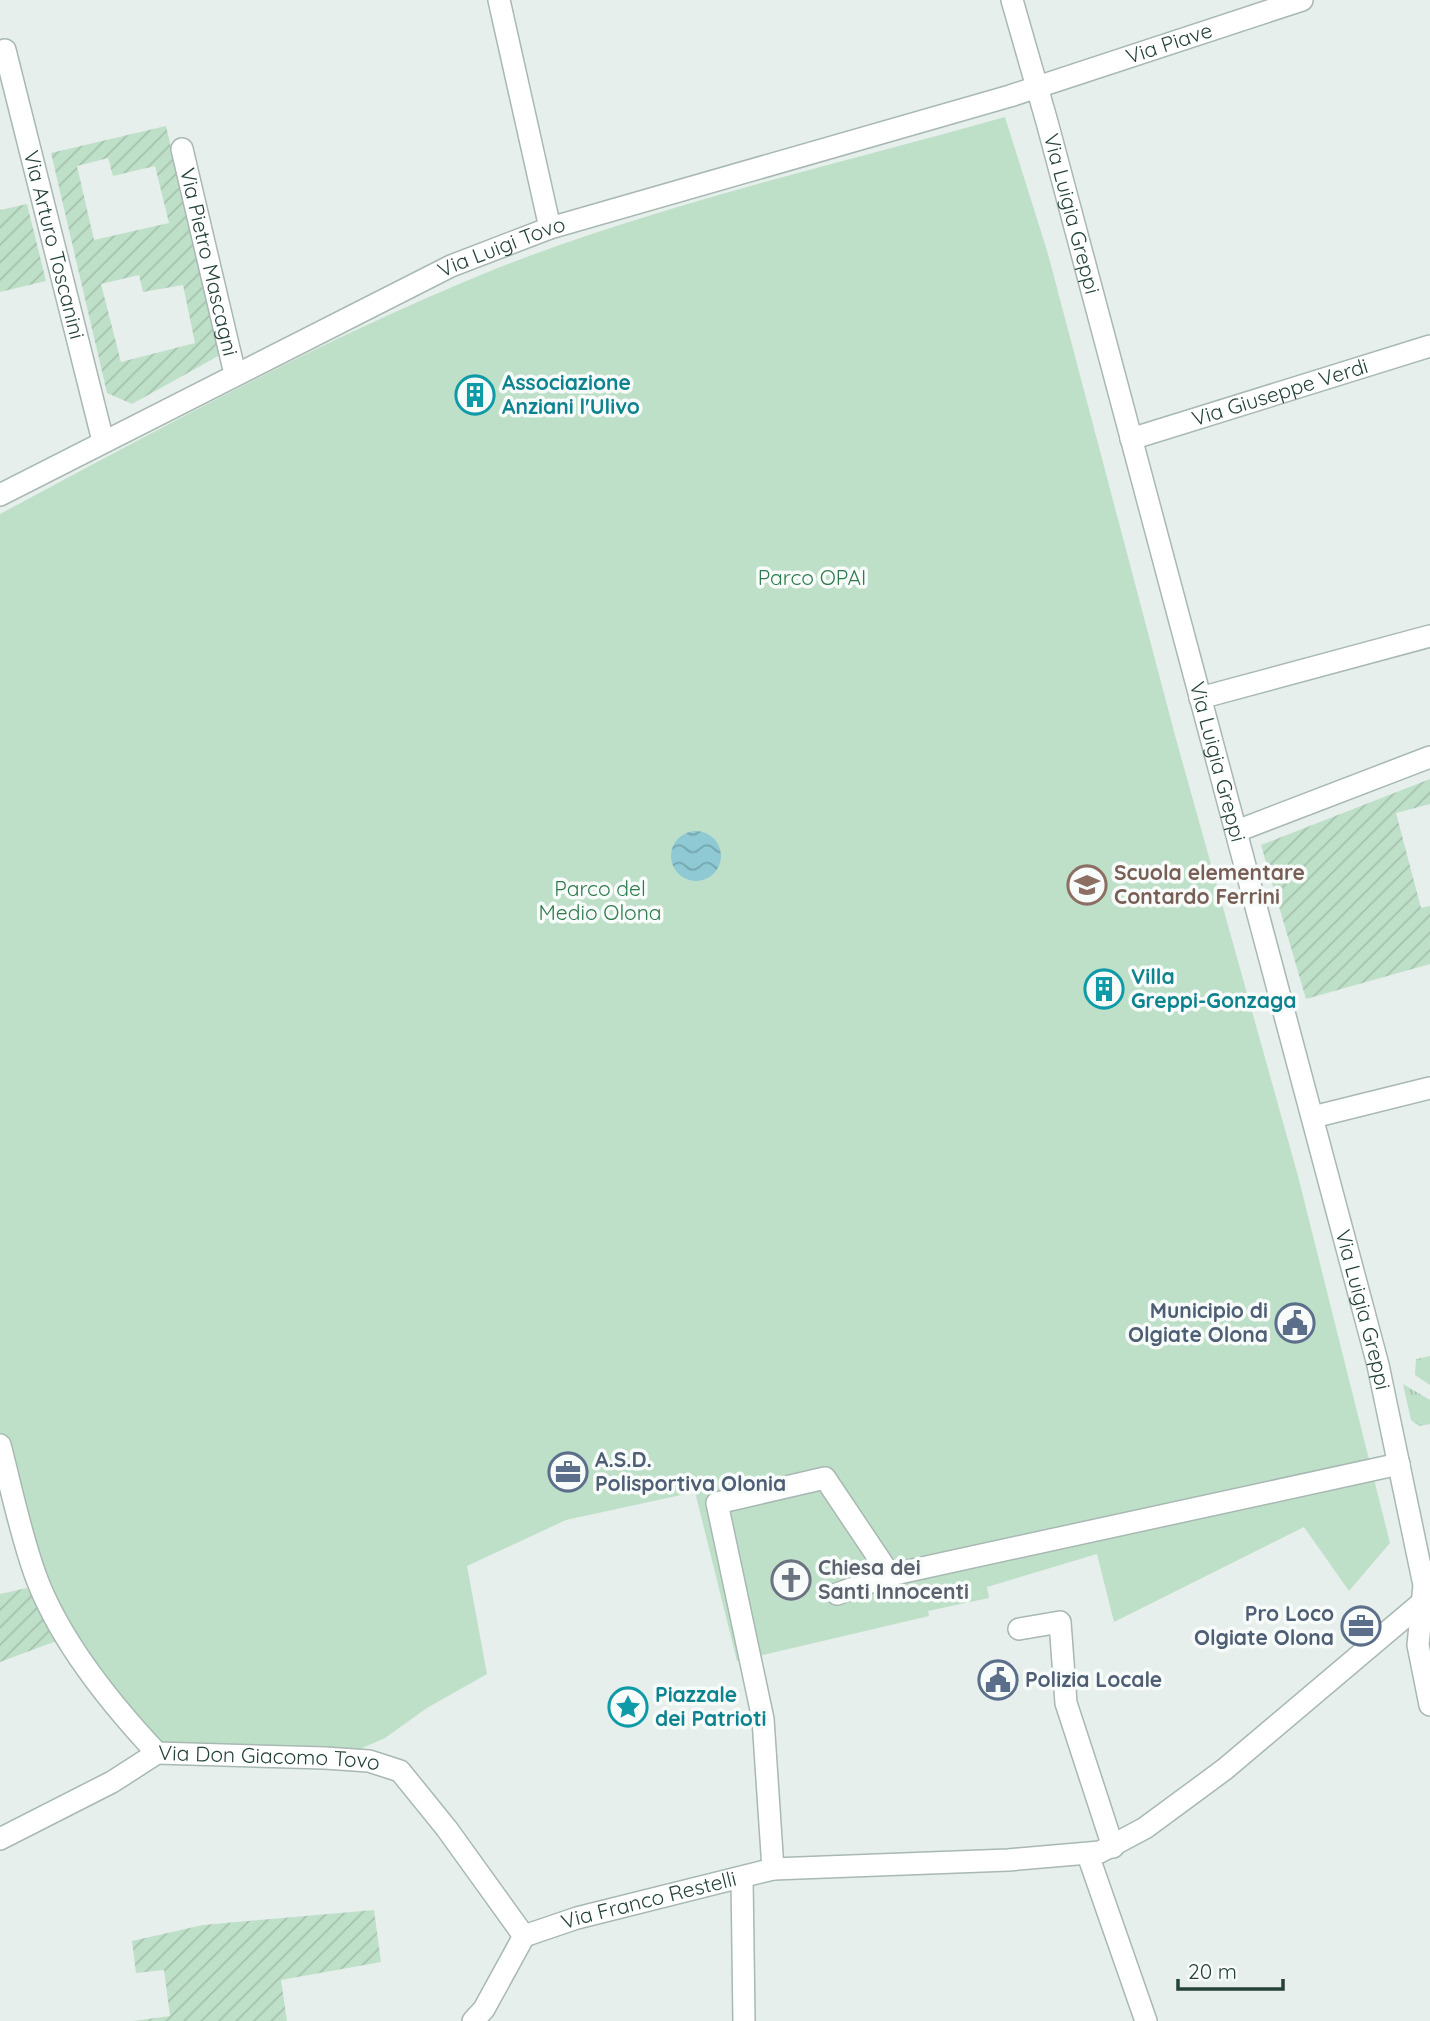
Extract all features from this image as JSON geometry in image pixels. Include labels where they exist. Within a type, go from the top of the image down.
[{"type":"street","points":[[499,0],[550,228]]},
{"type":"street","name":"Via Luigia Greppi","points":[[1012,0],[1378,1364],[1424,1585],[1426,1599],[1418,1645],[1430,1705]]},
{"type":"street","name":"Via Piave","points":[[1037,87],[1303,0]]},
{"type":"street","name":"Via Arturo Toscanini","points":[[5,50],[103,441]]},
{"type":"street","name":"Via Luigi Tovo","points":[[0,495],[458,262],[550,228],[1037,87]]},
{"type":"street","name":"Via Pietro Mascagni","points":[[182,149],[235,374]]},
{"type":"street","name":"Via Giuseppe Verdi","points":[[1131,439],[1430,346]]},
{"type":"street","points":[[1200,698],[1430,636]]},
{"type":"street","points":[[1237,831],[1430,757]]},
{"type":"street","points":[[1313,1118],[1430,1088]]},
{"type":"street","name":"Via Don Giacomo Tovo","points":[[0,1445],[35,1575],[99,1685],[157,1754],[369,1761],[400,1771],[447,1829],[524,1936]]},
{"type":"street","points":[[837,1594],[890,1575],[1399,1464]]},
{"type":"street","points":[[773,1869],[763,1719],[717,1503],[825,1478],[890,1575]]},
{"type":"street","name":"Via Franco Restelli","points":[[524,1936],[577,1918],[773,1869],[1088,1855],[1113,1847],[1166,1813],[1225,1769],[1426,1599]]},
{"type":"street","points":[[1019,1629],[1060,1622],[1066,1703],[1113,1847]]},
{"type":"street","points":[[0,1839],[112,1782],[157,1754]]},
{"type":"street","points":[[1088,1855],[1146,2021]]},
{"type":"street","points":[[742,1878],[744,2021]]},
{"type":"street","points":[[481,2017],[524,1936]]},
{"type":"green space","name":"Parco del Medio Olona","points":[[1005,117],[1048,254],[1176,739],[1298,1176],[1390,1543],[1349,1591],[1304,1527],[1114,1622],[1097,1554],[987,1587],[989,1598],[928,1611],[929,1616],[737,1661],[695,1492],[566,1520],[467,1566],[487,1674],[427,1708],[385,1738],[360,1749],[157,1753],[68,1637],[0,1444],[0,514],[299,357],[483,274],[676,207]]},
{"type":"green space","points":[[166,126],[220,355],[132,404],[107,393],[51,153]],"holes":[[[108,158],[113,176],[155,166],[169,223],[94,240],[77,166]],[[139,275],[143,292],[183,285],[195,343],[121,362],[101,284]]]},
{"type":"green space","points":[[27,204],[46,281],[0,292],[0,210]]},
{"type":"green space","points":[[1430,779],[1430,804],[1396,813],[1421,908],[1430,906],[1430,964],[1306,999],[1261,845]]},
{"type":"green space","points":[[1430,1356],[1430,1385],[1415,1375],[1416,1359]]},
{"type":"green space","points":[[1403,1384],[1430,1400],[1430,1424],[1419,1426],[1411,1420]]},
{"type":"green space","points":[[27,1588],[59,1640],[0,1662],[0,1594]]},
{"type":"green space","points":[[374,1910],[381,1962],[281,1980],[287,2021],[133,2021],[170,2016],[164,1970],[136,1973],[132,1941],[203,1925]]},
{"type":"water","points":[[696,831],[714,838],[721,856],[714,874],[696,881],[678,874],[671,856],[678,838]]},
{"type":"place","name":"Associazione Anziani l'Ulivo","points":[[475,395]]},
{"type":"place","name":"Scuola elementare Contardo Ferrini","points":[[1087,885]]},
{"type":"place","name":"Villa Greppi-Gonzaga","points":[[1104,989]]},
{"type":"place","name":"Municipio di Olgiate Olona","points":[[1295,1323]]},
{"type":"place","name":"A.S.D. Polisportiva Olonia","points":[[568,1472]]},
{"type":"place","name":"Chiesa dei Santi Innocenti","points":[[791,1580]]},
{"type":"place","name":"Pro Loco Olgiate Olona","points":[[1361,1626]]},
{"type":"place","name":"Polizia Locale","points":[[998,1680]]},
{"type":"place","name":"Piazzale dei Patrioti","points":[[628,1707]]},
{"type":"park label","name":"Parco OPAI","points":[[812,578]]}]
